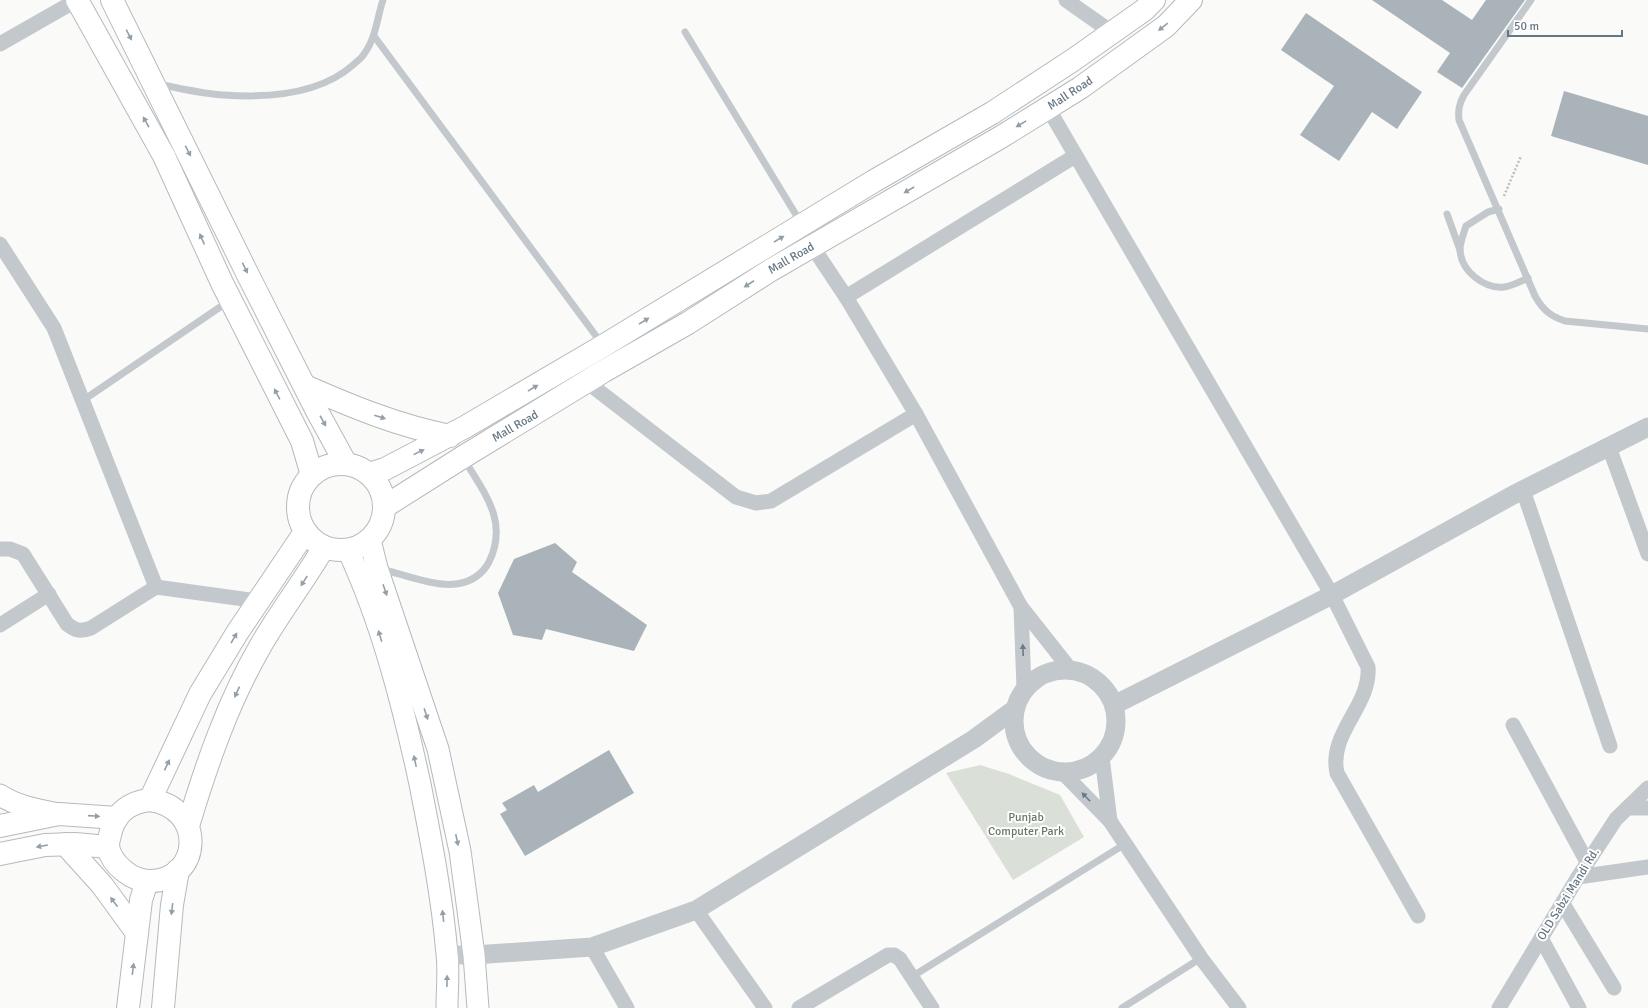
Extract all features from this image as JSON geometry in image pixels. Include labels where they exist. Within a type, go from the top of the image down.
[{"type":"main road","points":[[77,0],[164,156],[231,300],[302,441],[312,475]]},
{"type":"main road","points":[[112,0],[305,386],[346,464]]},
{"type":"main road","name":"Mall Road","points":[[369,474],[384,469],[450,436],[603,346],[992,112],[1113,33],[1154,0]]},
{"type":"main road","name":"Mall Road","points":[[384,506],[587,382],[688,324],[771,270],[1080,88],[1160,30],[1191,0]]},
{"type":"main road","points":[[305,386],[372,415],[422,430],[450,436]]},
{"type":"main road","points":[[346,464],[369,474],[377,483],[382,494],[384,506],[381,524],[370,540],[360,546],[348,550],[336,550],[324,547],[313,541],[305,532],[300,521],[298,502],[304,485],[312,475],[322,468],[346,464]]},
{"type":"main road","points":[[150,800],[200,694],[258,601],[305,532]]},
{"type":"main road","points":[[370,540],[377,568],[438,749],[460,851],[474,956],[478,1008]]},
{"type":"main road","points":[[188,826],[218,733],[244,677],[262,643],[305,580],[324,547]]},
{"type":"main road","points":[[348,550],[364,585],[397,691],[412,748],[436,858],[447,955],[447,1008]]},
{"type":"main road","points":[[0,795],[30,808],[59,814],[117,818]]},
{"type":"main road","points":[[163,1008],[171,912],[178,870],[188,854],[190,835],[188,826],[183,817],[169,804],[150,800],[131,804],[117,818],[112,827],[108,846],[118,865],[133,877],[147,881],[161,880],[178,870]]},
{"type":"main road","points":[[0,826],[59,814]]},
{"type":"main road","points":[[0,854],[45,845],[65,844],[108,846]]},
{"type":"main road","points":[[65,844],[102,885],[138,933]]},
{"type":"main road","points":[[128,1008],[141,900],[147,881]]},
{"type":"street","points":[[0,44],[77,0]]},
{"type":"street","points":[[1066,0],[1113,33]]},
{"type":"street","points":[[1048,108],[1332,595],[1368,667],[1369,677],[1365,691],[1343,733],[1336,751],[1334,762],[1337,773],[1418,916]]},
{"type":"street","points":[[846,297],[1075,156]]},
{"type":"street","points":[[0,244],[54,328],[156,587]]},
{"type":"street","points":[[812,246],[846,297],[916,414],[1021,607],[1070,669]]},
{"type":"street","points":[[587,382],[736,497],[756,503],[771,501],[916,414]]},
{"type":"street","points":[[1114,705],[1332,595],[1522,490],[1648,427]]},
{"type":"street","points":[[1609,446],[1648,554]]},
{"type":"street","points":[[1522,490],[1610,746]]},
{"type":"street","points":[[0,549],[10,549],[23,554],[67,624],[73,629],[82,631],[90,628],[156,587],[258,601]]},
{"type":"street","points":[[0,626],[49,594]]},
{"type":"street","points":[[1021,607],[1024,689]]},
{"type":"street","points":[[1070,669],[1091,676],[1105,688],[1114,705],[1117,723],[1112,742],[1102,757],[1089,767],[1072,772],[1062,772],[1044,768],[1027,756],[1015,737],[1013,719],[1017,701],[1024,689],[1038,677],[1052,671],[1070,669]]},
{"type":"street","points":[[447,955],[474,956],[592,947],[696,910],[974,739],[1015,709]]},
{"type":"street","points":[[1513,725],[1587,862]]},
{"type":"street","points":[[974,739],[1015,737]]},
{"type":"street","points":[[1102,757],[1110,821]]},
{"type":"street","points":[[1062,772],[1110,821],[1201,958],[1239,1008]]},
{"type":"street","name":"OLD Sabzi Mandi Rd.","points":[[1499,1008],[1587,862],[1616,819],[1648,788]]},
{"type":"street","points":[[1628,808],[1648,808]]},
{"type":"street","points":[[1578,877],[1648,867]]},
{"type":"street","points":[[1563,904],[1614,988]]},
{"type":"street","points":[[696,910],[765,1008]]},
{"type":"street","points":[[1541,938],[1579,1008]]},
{"type":"street","points":[[592,947],[627,1008]]},
{"type":"street","points":[[799,1008],[888,956],[894,955],[900,958],[913,976],[932,1008]]},
{"type":"lane","points":[[154,83],[222,95],[275,94],[304,90],[325,83],[345,72],[364,55],[374,36],[383,0]]},
{"type":"lane","points":[[1531,0],[1464,95],[1460,102],[1458,112],[1459,120],[1542,309],[1552,317],[1565,321],[1648,329]]},
{"type":"lane","points":[[684,32],[802,225]]},
{"type":"lane","points":[[374,36],[603,346]]},
{"type":"lane","points":[[1460,251],[1466,226],[1488,212],[1499,209]]},
{"type":"lane","points":[[1447,214],[1467,269],[1478,280],[1490,285],[1505,287],[1528,278]]},
{"type":"lane","points":[[82,400],[231,300]]},
{"type":"lane","points":[[377,568],[442,584],[455,585],[470,581],[484,572],[496,543],[497,529],[490,504],[462,457]]},
{"type":"lane","points":[[913,976],[1125,844]]},
{"type":"lane","points":[[1122,1008],[1201,958]]},
{"type":"path","points":[[1499,209],[1521,156]]},
{"type":"green space","name":"Punjab Computer Park","points":[[980,765],[1009,774],[1060,795],[1084,837],[1013,880],[946,773]]},
{"type":"building","points":[[1372,0],[1442,0],[1472,20],[1486,0],[1525,0],[1462,88],[1437,72],[1450,53]]},
{"type":"building","points":[[1306,13],[1422,92],[1397,129],[1372,112],[1339,161],[1300,135],[1334,86],[1281,50]]},
{"type":"building","points":[[1564,91],[1648,116],[1648,165],[1551,136]]},
{"type":"building","points":[[555,543],[577,562],[572,572],[647,625],[634,651],[546,629],[542,640],[513,635],[498,593],[514,559]]},
{"type":"building","points":[[609,750],[634,793],[525,856],[500,814],[507,810],[502,803],[534,785],[538,792]]}]
